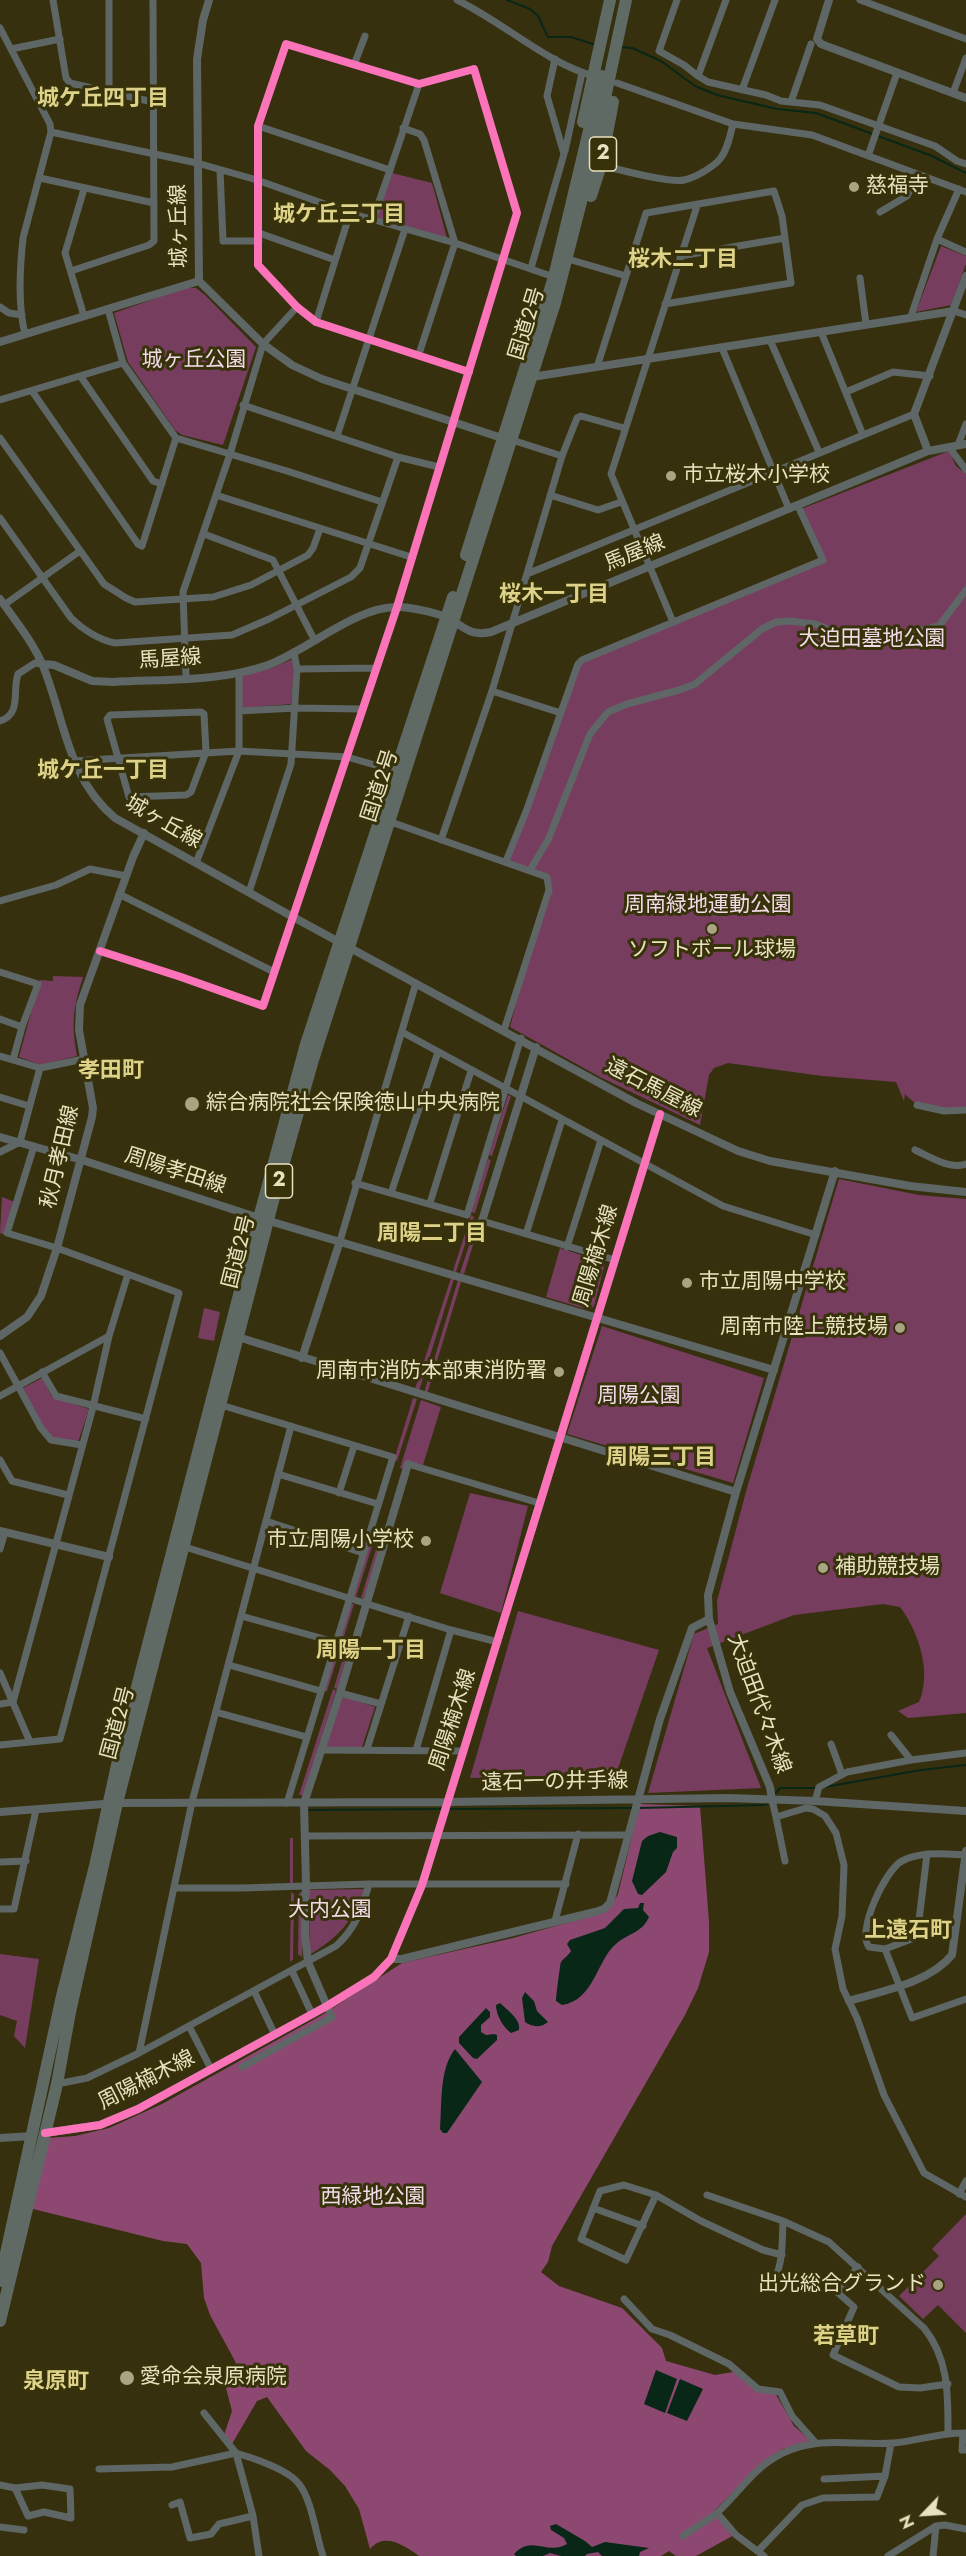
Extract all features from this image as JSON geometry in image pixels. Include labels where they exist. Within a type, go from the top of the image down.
[{"type":"highway","name":"2","points":[[566,253],[579,236],[601,165],[616,83],[610,0]]},
{"type":"highway","name":"国道2号","points":[[613,46],[618,0]]},
{"type":"highway","name":"国道2号","points":[[507,439],[532,377],[566,253],[613,46],[626,0]]},
{"type":"highway","name":"2","points":[[566,253],[573,165],[588,75],[613,46],[634,0]]},
{"type":"highway","name":"国道2号","points":[[0,2321],[57,2084],[113,1803],[263,1219],[312,1063],[396,771],[467,576],[554,277],[566,253]]},
{"type":"highway","name":"国道2号","points":[[345,943],[391,822],[450,620]]},
{"type":"highway","name":"国道2号","points":[[0,2281],[62,1996],[95,1866],[185,1547],[238,1337],[263,1219]]},
{"type":"street","points":[[53,0],[66,78],[69,83],[153,102]]},
{"type":"street","points":[[109,0],[109,92]]},
{"type":"street","points":[[71,271],[149,245],[154,241],[153,0]]},
{"type":"street","name":"城ヶ丘線","points":[[0,342],[199,281],[197,59],[203,20],[209,0]]},
{"type":"street","points":[[457,0],[479,11],[555,59],[588,75],[531,268]]},
{"type":"street","points":[[677,0],[659,51],[708,82],[791,102],[820,105],[935,146],[957,161],[966,164]]},
{"type":"street","points":[[698,76],[726,0]]},
{"type":"street","points":[[742,90],[775,0]]},
{"type":"street","points":[[829,0],[817,39],[821,44],[966,98]]},
{"type":"street","points":[[860,0],[966,39]]},
{"type":"street","points":[[0,28],[50,124],[51,132],[23,238],[22,315],[25,334]]},
{"type":"street","points":[[354,65],[365,36]]},
{"type":"street","points":[[11,49],[60,39]]},
{"type":"street","points":[[100,951],[181,976],[262,1006],[397,606],[411,557],[469,372],[517,213],[474,69],[419,84],[286,44],[258,126],[258,265],[297,307],[316,322],[469,372]]},
{"type":"street","points":[[791,102],[811,44]]},
{"type":"street","points":[[954,93],[966,58]]},
{"type":"street","points":[[555,59],[547,96],[564,154]]},
{"type":"street","points":[[868,156],[897,73]]},
{"type":"street","points":[[616,83],[733,124],[812,135],[963,190],[937,240],[911,316]]},
{"type":"street","points":[[373,219],[419,84]]},
{"type":"street","points":[[601,165],[683,181],[712,166],[720,158],[733,124]]},
{"type":"street","points":[[258,126],[390,170]]},
{"type":"street","points":[[403,128],[420,134],[424,140],[454,243],[419,354]]},
{"type":"street","points":[[51,132],[197,163],[257,180],[350,213],[454,243],[554,277]]},
{"type":"street","points":[[220,170],[224,241],[259,237],[335,260]]},
{"type":"street","points":[[880,212],[907,196],[918,175]]},
{"type":"street","points":[[40,178],[154,203]]},
{"type":"street","points":[[84,189],[65,253],[84,316]]},
{"type":"street","points":[[597,367],[646,213],[774,191],[785,238],[791,283],[665,304]]},
{"type":"street","points":[[673,622],[611,474],[697,206]]},
{"type":"street","points":[[316,322],[350,213]]},
{"type":"street","points":[[338,436],[405,229]]},
{"type":"street","points":[[680,256],[785,238]]},
{"type":"street","points":[[937,240],[966,252]]},
{"type":"street","points":[[566,253],[626,276]]},
{"type":"street","points":[[928,451],[914,414],[966,276]]},
{"type":"street","points":[[860,278],[866,324]]},
{"type":"street","points":[[199,281],[263,344],[292,365],[322,379],[562,456]]},
{"type":"street","points":[[0,307],[9,313],[22,315]]},
{"type":"street","points":[[186,678],[182,601],[263,344],[297,307]]},
{"type":"street","points":[[108,309],[123,363],[176,438],[382,502]]},
{"type":"street","points":[[532,377],[911,316],[954,311],[966,315]]},
{"type":"street","points":[[821,332],[863,435]]},
{"type":"street","points":[[770,340],[819,452]]},
{"type":"street","points":[[506,861],[527,809],[578,663],[823,560],[774,472],[722,348]]},
{"type":"street","points":[[0,400],[123,363]]},
{"type":"street","points":[[846,392],[893,372],[930,376]]},
{"type":"street","points":[[81,376],[153,482],[162,484]]},
{"type":"street","points":[[32,391],[138,544],[142,546],[176,438]]},
{"type":"street","points":[[243,405],[398,457],[439,467]]},
{"type":"street","points":[[526,574],[914,414]]},
{"type":"street","points":[[441,840],[492,691],[562,456],[577,418],[581,416],[624,428]]},
{"type":"street","points":[[966,424],[957,445],[966,470]]},
{"type":"street","points":[[0,438],[107,588],[135,602],[202,600],[232,593],[308,555],[320,528]]},
{"type":"street","name":"馬屋線","points":[[42,664],[54,665],[92,681],[113,682],[239,673],[269,665],[372,612],[397,606],[450,620],[468,631],[484,634],[650,568],[928,451],[957,445]]},
{"type":"street","points":[[0,519],[70,618],[107,641],[115,643],[232,635],[351,577],[360,568],[398,457]]},
{"type":"street","points":[[216,495],[411,557]]},
{"type":"street","points":[[550,495],[598,510],[621,502]]},
{"type":"street","points":[[204,534],[273,560],[315,641]]},
{"type":"street","points":[[2,602],[42,578],[80,551]]},
{"type":"street","points":[[531,870],[548,840],[590,734],[608,712],[695,684],[762,629],[776,622],[815,624],[855,640],[873,642],[939,626],[966,590]]},
{"type":"street","name":"城ヶ丘線","points":[[2,602],[42,664],[73,761],[81,778],[102,807],[115,818],[293,917],[345,943]]},
{"type":"street","points":[[249,892],[293,755],[297,669],[294,652]]},
{"type":"street","points":[[0,721],[9,717],[14,711],[18,674],[35,663],[42,664]]},
{"type":"street","points":[[297,669],[376,668]]},
{"type":"street","points":[[196,863],[239,751],[239,673]]},
{"type":"street","points":[[492,691],[561,713]]},
{"type":"street","points":[[239,711],[296,708],[362,709]]},
{"type":"street","points":[[201,712],[204,714],[206,752],[191,792],[186,795],[129,797],[107,719],[110,715],[201,712]]},
{"type":"street","points":[[73,761],[239,751],[346,757],[396,771]]},
{"type":"street","points":[[391,822],[548,877],[549,890],[504,1030]]},
{"type":"street","name":"秋月孝田線","points":[[0,1336],[15,1327],[34,1307],[57,1248],[82,1160],[93,1108],[79,1030],[80,1005],[119,894],[144,833]]},
{"type":"street","points":[[0,901],[56,885],[90,869],[126,876]]},
{"type":"street","points":[[119,894],[274,972]]},
{"type":"street","name":"遠石馬屋線","points":[[345,943],[660,1114],[738,1151],[770,1161],[910,1186],[966,1192]]},
{"type":"street","points":[[0,972],[38,984],[13,1060]]},
{"type":"street","points":[[302,1358],[416,983]]},
{"type":"street","points":[[0,1019],[22,1027]]},
{"type":"street","points":[[402,1032],[723,1206],[816,1235]]},
{"type":"street","points":[[355,1183],[467,1215],[521,1038]]},
{"type":"street","points":[[536,1047],[482,1221],[615,1260]]},
{"type":"street","points":[[391,1192],[438,1052]]},
{"type":"street","points":[[0,1056],[40,1068],[84,1059]]},
{"type":"street","points":[[0,1152],[20,1142],[40,1068]]},
{"type":"street","points":[[430,1203],[471,1071]]},
{"type":"street","points":[[0,1097],[29,1106]]},
{"type":"street","points":[[917,1105],[944,1111],[966,1110]]},
{"type":"street","name":"周陽楠木線","points":[[45,2133],[100,2125],[138,2109],[327,2006],[374,1977],[390,1959],[422,1885],[660,1114]]},
{"type":"street","points":[[526,1234],[562,1120]]},
{"type":"street","name":"周陽孝田線","points":[[0,1137],[82,1160],[263,1219],[774,1370]]},
{"type":"street","points":[[567,1246],[601,1140]]},
{"type":"street","points":[[0,1745],[60,1739],[179,1293],[57,1248],[8,1233],[34,1146]]},
{"type":"street","points":[[915,1150],[944,1163],[961,1166],[966,1164]]},
{"type":"street","name":"大迫田代々木線","points":[[772,1800],[770,1786],[730,1692],[709,1619],[708,1595],[736,1492],[835,1171]]},
{"type":"street","points":[[13,1702],[93,1407],[109,1336],[128,1274]]},
{"type":"street","points":[[0,1396],[109,1336]]},
{"type":"street","points":[[238,1337],[736,1492]]},
{"type":"street","points":[[0,1353],[41,1428],[51,1440],[82,1445]]},
{"type":"street","points":[[42,1372],[56,1396],[146,1419]]},
{"type":"street","points":[[221,1405],[393,1457],[287,1803]]},
{"type":"street","points":[[138,2053],[192,1802],[291,1426]]},
{"type":"street","points":[[339,1492],[354,1446]]},
{"type":"street","points":[[0,1460],[12,1481],[68,1495]]},
{"type":"street","points":[[242,2067],[332,2017],[308,1962],[305,1935],[304,1803],[340,1693],[408,1464],[539,1503]]},
{"type":"street","points":[[278,1474],[378,1504]]},
{"type":"street","points":[[266,1521],[363,1553]]},
{"type":"street","points":[[0,1549],[2,1532],[109,1557]]},
{"type":"street","points":[[185,1547],[451,1630],[498,1642]]},
{"type":"street","points":[[241,1616],[335,1642]]},
{"type":"street","points":[[367,1749],[409,1616]]},
{"type":"street","points":[[390,1959],[402,1959],[604,1909],[610,1903],[660,1719],[692,1628],[709,1619]]},
{"type":"street","points":[[416,1750],[451,1630]]},
{"type":"street","points":[[229,1665],[321,1691]]},
{"type":"street","points":[[0,1673],[30,1742]]},
{"type":"street","points":[[340,1693],[381,1704]]},
{"type":"street","points":[[0,1704],[13,1702]]},
{"type":"street","points":[[216,1712],[307,1737]]},
{"type":"street","points":[[891,1735],[911,1760]]},
{"type":"street","points":[[831,1744],[843,1774]]},
{"type":"street","points":[[321,1750],[464,1751]]},
{"type":"street","points":[[815,1801],[819,1787],[843,1774],[911,1760],[966,1753]]},
{"type":"street","name":"遠石一の井手線","points":[[0,1812],[113,1803],[304,1803],[445,1807],[638,1799],[815,1801],[966,1811]]},
{"type":"street","points":[[772,1800],[785,1861]]},
{"type":"street","points":[[776,1817],[806,1808],[813,1809],[825,1816],[836,1833],[844,1865],[845,1882],[835,1959],[884,2095],[924,2173],[963,2196],[966,2181]]},
{"type":"street","points":[[0,1910],[14,1909],[36,1810]]},
{"type":"street","points":[[555,1921],[578,1834]]},
{"type":"street","points":[[305,1836],[629,1835]]},
{"type":"street","points":[[849,2001],[900,1985],[937,1969],[952,1955],[966,1853],[927,1854],[912,1857],[895,1866],[873,1902],[866,1943],[869,1947],[885,1949],[917,1937],[927,1854]]},
{"type":"street","points":[[0,1862],[26,1861]]},
{"type":"street","points":[[174,1888],[369,1884],[566,1884]]},
{"type":"street","points":[[57,2084],[87,2078],[138,2053],[336,1946],[347,1936],[359,1917],[369,1884]]},
{"type":"street","points":[[885,1949],[912,2018],[966,2000]]},
{"type":"street","points":[[292,1971],[312,2014]]},
{"type":"street","points":[[254,1991],[275,2035]]},
{"type":"street","points":[[189,2026],[211,2068]]},
{"type":"street","points":[[0,2138],[32,2136]]},
{"type":"street","points":[[656,2195],[626,2260],[580,2239],[600,2191],[624,2185],[656,2195],[700,2221],[763,2250],[782,2255]]},
{"type":"street","points":[[707,2195],[783,2221],[829,2242],[924,2328],[934,2341],[941,2357],[948,2384],[948,2433]]},
{"type":"street","points":[[593,2208],[643,2226]]},
{"type":"street","points":[[768,2289],[774,2283],[782,2255],[783,2221]]},
{"type":"street","points":[[858,2266],[837,2292],[854,2307],[833,2355],[899,2387],[948,2384]]},
{"type":"street","points":[[624,2299],[652,2329],[729,2364],[758,2389],[780,2392],[792,2416],[815,2442]]},
{"type":"street","points":[[204,2414],[236,2452],[253,2516],[258,2556]]},
{"type":"street","points":[[683,2536],[717,2513],[756,2471],[768,2462],[781,2453],[815,2442],[891,2443],[913,2441],[948,2433],[964,2433],[962,2450],[966,2450]]},
{"type":"street","points":[[717,2513],[736,2535],[761,2554],[802,2505],[823,2498],[877,2497],[885,2476],[891,2443]]},
{"type":"street","points":[[99,2469],[172,2467],[236,2452],[288,2473],[301,2486],[323,2556]]},
{"type":"street","points":[[824,2479],[885,2476]]},
{"type":"street","points":[[0,2485],[15,2488],[42,2485],[70,2489],[71,2518],[44,2512],[28,2516],[15,2488]]},
{"type":"street","points":[[172,2505],[180,2502],[190,2538],[211,2534],[219,2524],[253,2516]]},
{"type":"street","points":[[888,2556],[936,2526],[945,2525],[966,2529]]},
{"type":"street","points":[[933,2556],[936,2526]]},
{"type":"street","points":[[0,2527],[24,2530]]},
{"type":"green space","points":[[392,173],[432,183],[447,238],[377,217]]},
{"type":"green space","points":[[941,246],[966,256],[966,264],[951,305],[916,312]]},
{"type":"green space","name":"城ヶ丘公園","points":[[185,288],[196,288],[205,295],[256,347],[223,445],[182,435],[175,430],[128,362],[114,313]]},
{"type":"green space","name":"周南緑地運動公園","points":[[949,451],[956,466],[966,474],[966,1109],[933,1109],[918,1104],[905,1094],[904,1101],[896,1082],[822,1076],[728,1063],[714,1068],[709,1075],[700,1125],[600,1077],[510,1027],[534,935],[550,887],[548,879],[506,862],[581,659],[823,561],[801,509]]},
{"type":"green space","points":[[293,659],[291,704],[241,708],[242,674],[272,668]]},
{"type":"green space","points":[[53,976],[83,977],[74,1016],[77,1056],[41,1065],[19,1057],[40,980],[53,981]]},
{"type":"green space","points":[[508,1095],[511,1096],[492,1156],[489,1155]]},
{"type":"green space","points":[[488,1159],[491,1160],[475,1213],[471,1212]]},
{"type":"green space","points":[[839,1179],[919,1195],[966,1199],[966,1713],[908,1718],[898,1711],[919,1702],[924,1678],[924,1666],[918,1640],[900,1607],[883,1604],[794,1615],[707,1648],[761,1788],[648,1793],[694,1634],[718,1624],[717,1601],[747,1488]]},
{"type":"green space","points":[[2,1197],[15,1202],[5,1235],[0,1233]]},
{"type":"green space","points":[[471,1215],[474,1217],[456,1272],[453,1271]]},
{"type":"green space","points":[[478,1218],[481,1219],[464,1274],[460,1273]]},
{"type":"green space","points":[[560,1248],[605,1263],[594,1306],[589,1310],[546,1297]]},
{"type":"green space","points":[[451,1278],[454,1279],[419,1391],[415,1389]]},
{"type":"green space","points":[[458,1280],[461,1282],[427,1394],[424,1393]]},
{"type":"green space","points":[[204,1308],[220,1312],[214,1341],[198,1338]]},
{"type":"green space","name":"周陽公園","points":[[602,1326],[764,1378],[733,1483],[567,1434]]},
{"type":"green space","points":[[42,1378],[52,1397],[89,1409],[78,1442],[52,1438],[45,1430],[23,1388]]},
{"type":"green space","points":[[413,1398],[417,1399],[397,1461],[394,1460]]},
{"type":"green space","points":[[421,1400],[441,1407],[423,1465],[403,1469],[400,1468]]},
{"type":"green space","points":[[470,1493],[528,1506],[501,1613],[440,1593]]},
{"type":"green space","points":[[381,1533],[384,1535],[364,1599],[361,1598]]},
{"type":"green space","points":[[371,1539],[374,1540],[356,1597],[353,1596]]},
{"type":"green space","points":[[351,1604],[354,1604],[327,1691],[324,1691]]},
{"type":"green space","points":[[518,1611],[659,1650],[616,1774],[470,1778]]},
{"type":"green space","points":[[347,1644],[350,1644],[337,1689],[334,1688]]},
{"type":"green space","points":[[333,1689],[336,1691],[303,1795],[299,1795]]},
{"type":"green space","points":[[343,1696],[375,1707],[362,1747],[326,1747]]},
{"type":"green space","name":"西緑地公園","points":[[640,1804],[700,1806],[709,1922],[709,1952],[698,1988],[685,2015],[552,2246],[548,2262],[541,2272],[559,2286],[622,2308],[662,2348],[666,2361],[715,2375],[733,2372],[756,2389],[775,2393],[794,2426],[811,2441],[783,2449],[765,2460],[713,2512],[736,2534],[696,2556],[676,2556],[669,2551],[661,2556],[419,2556],[401,2544],[388,2541],[381,2541],[370,2549],[359,2509],[345,2486],[330,2470],[306,2451],[267,2397],[257,2401],[232,2444],[224,2435],[232,2411],[226,2388],[237,2372],[236,2363],[210,2315],[204,2298],[201,2263],[187,2244],[163,2241],[29,2208],[48,2138],[75,2136],[109,2128],[162,2104],[322,2015],[402,1963],[513,1938],[602,1913],[613,1903],[618,1894]]},
{"type":"green space","points":[[290,1838],[293,1838],[293,1883],[290,1883]]},
{"type":"green space","name":"大内公園","points":[[365,1889],[356,1910],[343,1928],[309,1955],[310,1890]]},
{"type":"green space","points":[[302,1891],[302,1957],[298,1954],[299,1894]]},
{"type":"green space","points":[[291,1892],[294,1894],[293,1959],[290,1962]]},
{"type":"green space","points":[[0,1954],[39,1959],[25,2048],[14,2036],[17,2021],[0,2015]]},
{"type":"green space","name":"出光総合グランド","points":[[966,2214],[966,2333],[938,2305],[923,2319],[899,2296],[939,2256],[932,2249]]},
{"type":"shaded area","points":[[660,1832],[677,1837],[677,1848],[673,1852],[666,1872],[642,1895],[638,1894],[632,1881],[642,1841]]},
{"type":"shaded area","points":[[640,1903],[644,1903],[643,1910],[649,1917],[643,1926],[610,1950],[582,1996],[562,2005],[556,2001],[560,1964],[571,1951],[567,1944],[570,1940],[605,1928],[624,1909],[638,1908]]},
{"type":"shaded area","points":[[525,1992],[534,2001],[537,2011],[548,2022],[536,2026],[525,2022],[522,1998]]},
{"type":"shaded area","points":[[500,2003],[516,2019],[519,2030],[511,2033],[503,2024],[496,2009],[496,2005]]},
{"type":"shaded area","points":[[486,2008],[490,2012],[490,2017],[481,2025],[481,2032],[486,2035],[497,2035],[497,2040],[477,2059],[473,2058],[459,2043],[459,2037]]},
{"type":"shaded area","points":[[455,2049],[482,2082],[447,2133],[443,2133],[440,2129],[444,2077]]},
{"type":"shaded area","points":[[656,2370],[677,2379],[665,2413],[644,2404]]},
{"type":"shaded area","points":[[680,2379],[703,2389],[687,2421],[667,2413]]},
{"type":"shaded area","points":[[556,2524],[592,2547],[605,2542],[649,2548],[640,2552],[639,2556],[602,2556],[598,2552],[585,2556],[561,2556],[550,2553],[543,2556],[516,2556],[514,2554],[527,2546],[553,2548],[567,2544],[564,2538],[551,2530],[550,2526]]},
{"type":"waterway","points":[[507,0],[530,9],[538,16],[548,37],[571,37],[596,45]]},
{"type":"waterway","points":[[620,47],[632,48],[661,61],[695,86],[717,95],[777,109],[816,113],[932,156],[966,173]]},
{"type":"waterway","points":[[825,1787],[921,1770],[966,1765]]},
{"type":"waterway","points":[[774,1795],[780,1788],[816,1788]]},
{"type":"waterway","points":[[638,1808],[766,1805],[768,1802]]},
{"type":"waterway","points":[[449,1809],[632,1808]]},
{"type":"waterway","points":[[308,1810],[443,1809]]},
{"type":"cycle path","points":[[100,951],[263,1006],[397,607],[517,213],[474,69],[419,84],[286,44],[258,126],[258,265],[297,307],[316,322],[469,372]]},
{"type":"cycle path","points":[[45,2133],[100,2125],[138,2109],[327,2006],[374,1977],[391,1959],[422,1885],[660,1114]]},
{"type":"place","name":"慈福寺","points":[[854,187]]},
{"type":"place","name":"市立桜木小学校","points":[[671,476]]},
{"type":"place","name":"ソフトボール球場","points":[[712,929]]},
{"type":"place","name":"綜合病院社会保険徳山中央病院","points":[[192,1104]]},
{"type":"place","name":"市立周陽中学校","points":[[687,1283]]},
{"type":"place","name":"周南市陸上競技場","points":[[900,1328]]},
{"type":"place","name":"周南市消防本部東消防署","points":[[559,1372]]},
{"type":"place","name":"市立周陽小学校","points":[[426,1541]]},
{"type":"place","name":"補助競技場","points":[[823,1568]]},
{"type":"place","name":"出光総合グランド","points":[[938,2285]]},
{"type":"place","name":"愛命会泉原病院","points":[[127,2378]]},
{"type":"district","name":"城ケ丘四丁目","points":[[103,100]]},
{"type":"district","name":"城ケ丘三丁目","points":[[339,216]]},
{"type":"district","name":"桜木二丁目","points":[[683,261]]},
{"type":"district","name":"桜木一丁目","points":[[554,596]]},
{"type":"district","name":"城ケ丘一丁目","points":[[103,772]]},
{"type":"district","name":"孝田町","points":[[111,1072]]},
{"type":"district","name":"周陽二丁目","points":[[432,1235]]},
{"type":"district","name":"周陽三丁目","points":[[661,1459]]},
{"type":"district","name":"周陽一丁目","points":[[371,1652]]},
{"type":"district","name":"上遠石町","points":[[908,1932]]},
{"type":"district","name":"若草町","points":[[846,2338]]},
{"type":"district","name":"泉原町","points":[[56,2383]]},
{"type":"park label","name":"大迫田墓地公園","points":[[872,640]]}]
